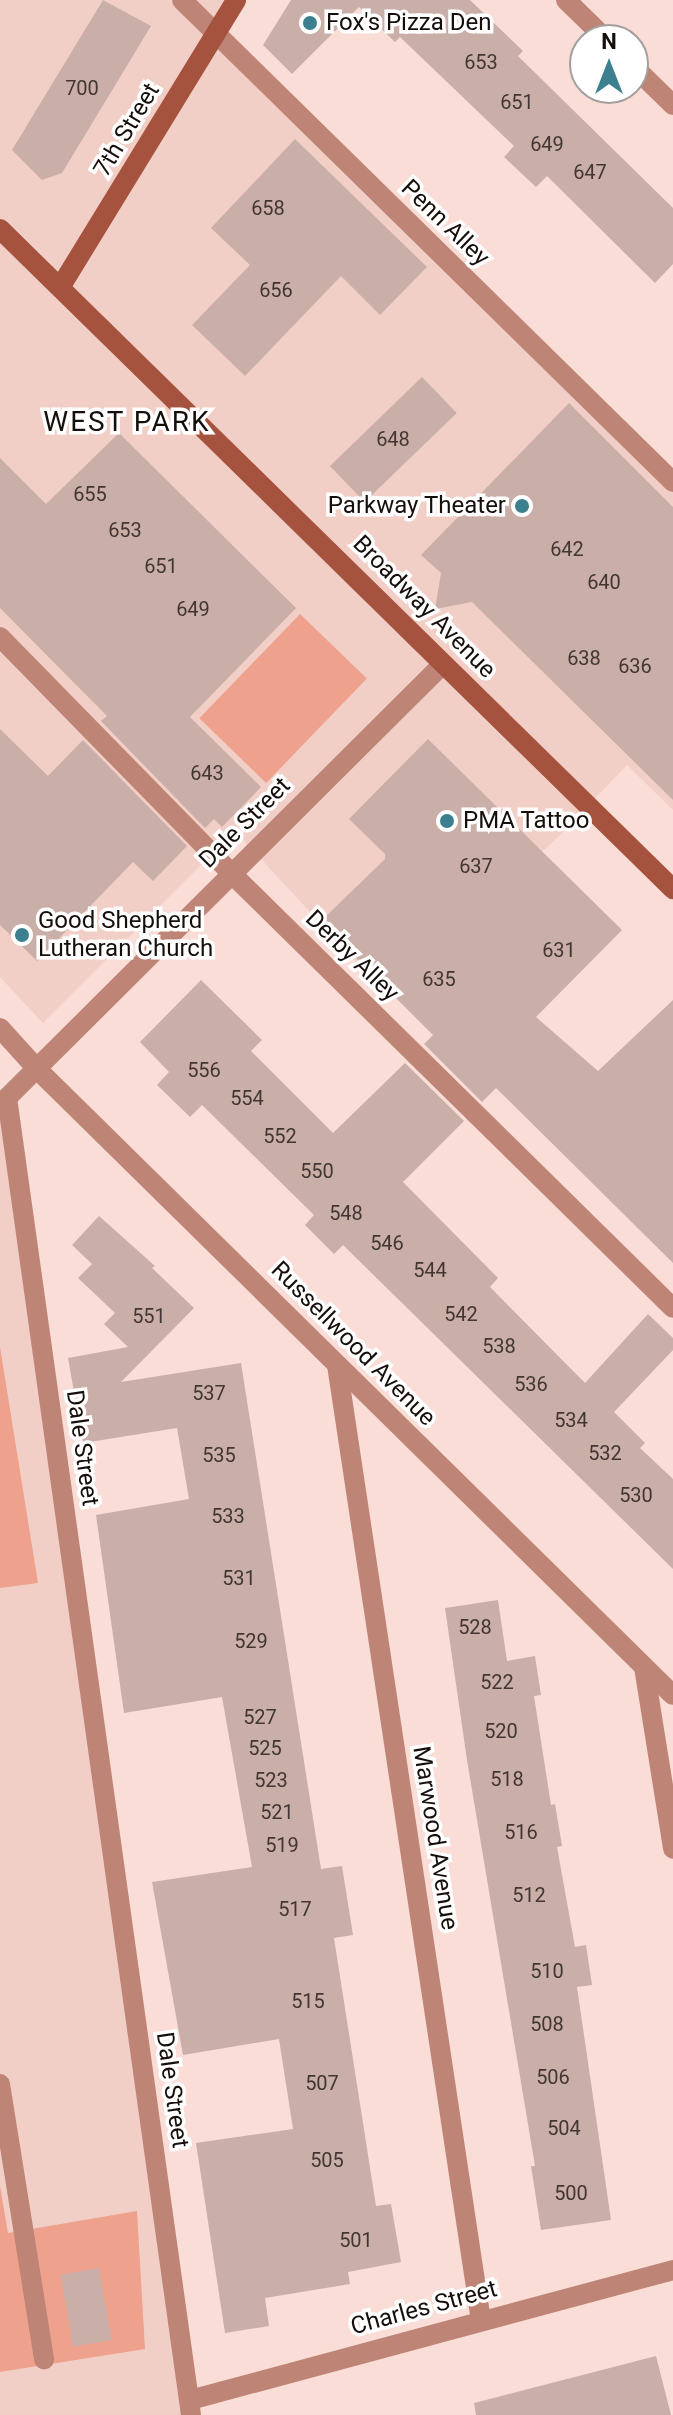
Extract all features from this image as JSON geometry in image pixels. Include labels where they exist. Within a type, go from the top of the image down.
[{"type":"street","name":"Penn Alley","points":[[182,0],[673,482]]},
{"type":"street","name":"7th Street","points":[[61,286],[236,0]]},
{"type":"street","points":[[566,0],[591,24]]},
{"type":"street","points":[[649,82],[673,105]]},
{"type":"street","name":"Broadway Avenue","points":[[0,229],[673,889]]},
{"type":"street","name":"Derby Alley","points":[[0,637],[231,873],[673,1308]]},
{"type":"street","name":"Dale Street","points":[[190,2407],[3,1101],[443,664]]},
{"type":"street","name":"Russellwood Avenue","points":[[0,1028],[37,1069],[673,1695]]},
{"type":"street","name":"Marwood Avenue","points":[[337,1365],[481,2320]]},
{"type":"street","points":[[644,1667],[673,1849]]},
{"type":"street","points":[[0,2084],[44,2360]]},
{"type":"street","name":"Charles Street","points":[[190,2407],[481,2320],[673,2270]]},
{"type":"shaded area","points":[[0,0],[236,0],[216,34],[673,482],[673,810],[627,765],[559,836],[387,995],[235,831],[43,1023],[0,977]]},
{"type":"shaded area","points":[[300,614],[367,679],[266,783],[199,718]]},
{"type":"shaded area","points":[[0,1119],[186,2415],[0,2415]]},
{"type":"shaded area","points":[[0,1347],[38,1583],[0,1588]]},
{"type":"shaded area","points":[[0,2186],[8,2233],[137,2211],[145,2349],[0,2372]]},
{"type":"building","points":[[103,0],[151,26],[62,173],[42,180],[12,150]]},
{"type":"building","points":[[291,0],[470,0],[523,51],[518,56],[673,208],[673,264],[655,283],[547,176],[536,187],[504,157],[514,146],[400,37],[395,42],[359,7],[292,74],[263,45]]},
{"type":"building","points":[[295,139],[427,267],[380,315],[341,276],[245,376],[192,325],[250,265],[211,228]]},
{"type":"building","points":[[422,377],[457,413],[365,502],[330,466]]},
{"type":"building","points":[[569,403],[673,507],[673,800],[472,602],[435,609],[441,573],[421,555]]},
{"type":"building","points":[[119,433],[296,608],[190,717],[261,787],[222,827],[214,819],[205,828],[101,721],[107,716],[0,608],[0,458],[46,504]]},
{"type":"building","points":[[0,729],[48,776],[83,740],[187,846],[153,881],[133,862],[37,961],[0,925]]},
{"type":"building","points":[[428,739],[622,930],[536,1017],[598,1071],[673,1000],[673,1263],[496,1088],[482,1102],[424,1044],[433,1035],[320,922],[385,859],[385,854],[349,819]]},
{"type":"building","points":[[201,980],[262,1040],[251,1051],[333,1133],[405,1063],[464,1121],[403,1182],[498,1278],[490,1287],[585,1383],[648,1314],[673,1338],[673,1350],[614,1412],[645,1443],[640,1448],[673,1479],[673,1569],[343,1245],[334,1254],[305,1225],[314,1215],[202,1105],[190,1117],[157,1085],[169,1072],[140,1042]]},
{"type":"building","points":[[99,1216],[155,1266],[152,1268],[194,1308],[121,1382],[241,1363],[321,1869],[342,1866],[353,1935],[334,1938],[376,2206],[391,2204],[401,2262],[348,2272],[350,2284],[265,2298],[269,2326],[225,2333],[196,2143],[293,2129],[279,2039],[183,2055],[152,1882],[252,1867],[222,1697],[124,1713],[96,1515],[189,1499],[177,1428],[83,1443],[68,1358],[128,1347],[104,1324],[115,1313],[78,1278],[92,1264],[72,1245]]},
{"type":"building","points":[[498,1600],[507,1661],[535,1656],[541,1695],[534,1696],[551,1805],[555,1804],[562,1846],[557,1847],[575,1947],[586,1945],[592,1985],[577,1987],[611,2220],[541,2230],[531,2166],[535,2166],[467,1760],[445,1608]]},
{"type":"building","points":[[99,2268],[112,2340],[73,2347],[61,2275]]},
{"type":"building","points":[[656,2356],[671,2415],[476,2415],[474,2403]]},
{"type":"place","name":"Fox's Pizza Den","points":[[310,23]]},
{"type":"place","name":"Parkway Theater","points":[[522,506]]},
{"type":"place","name":"PMA Tattoo","points":[[447,821]]},
{"type":"place","name":"Good Shepherd Lutheran Church","points":[[22,935]]},
{"type":"district","name":"WEST PARK","points":[[127,422]]}]
